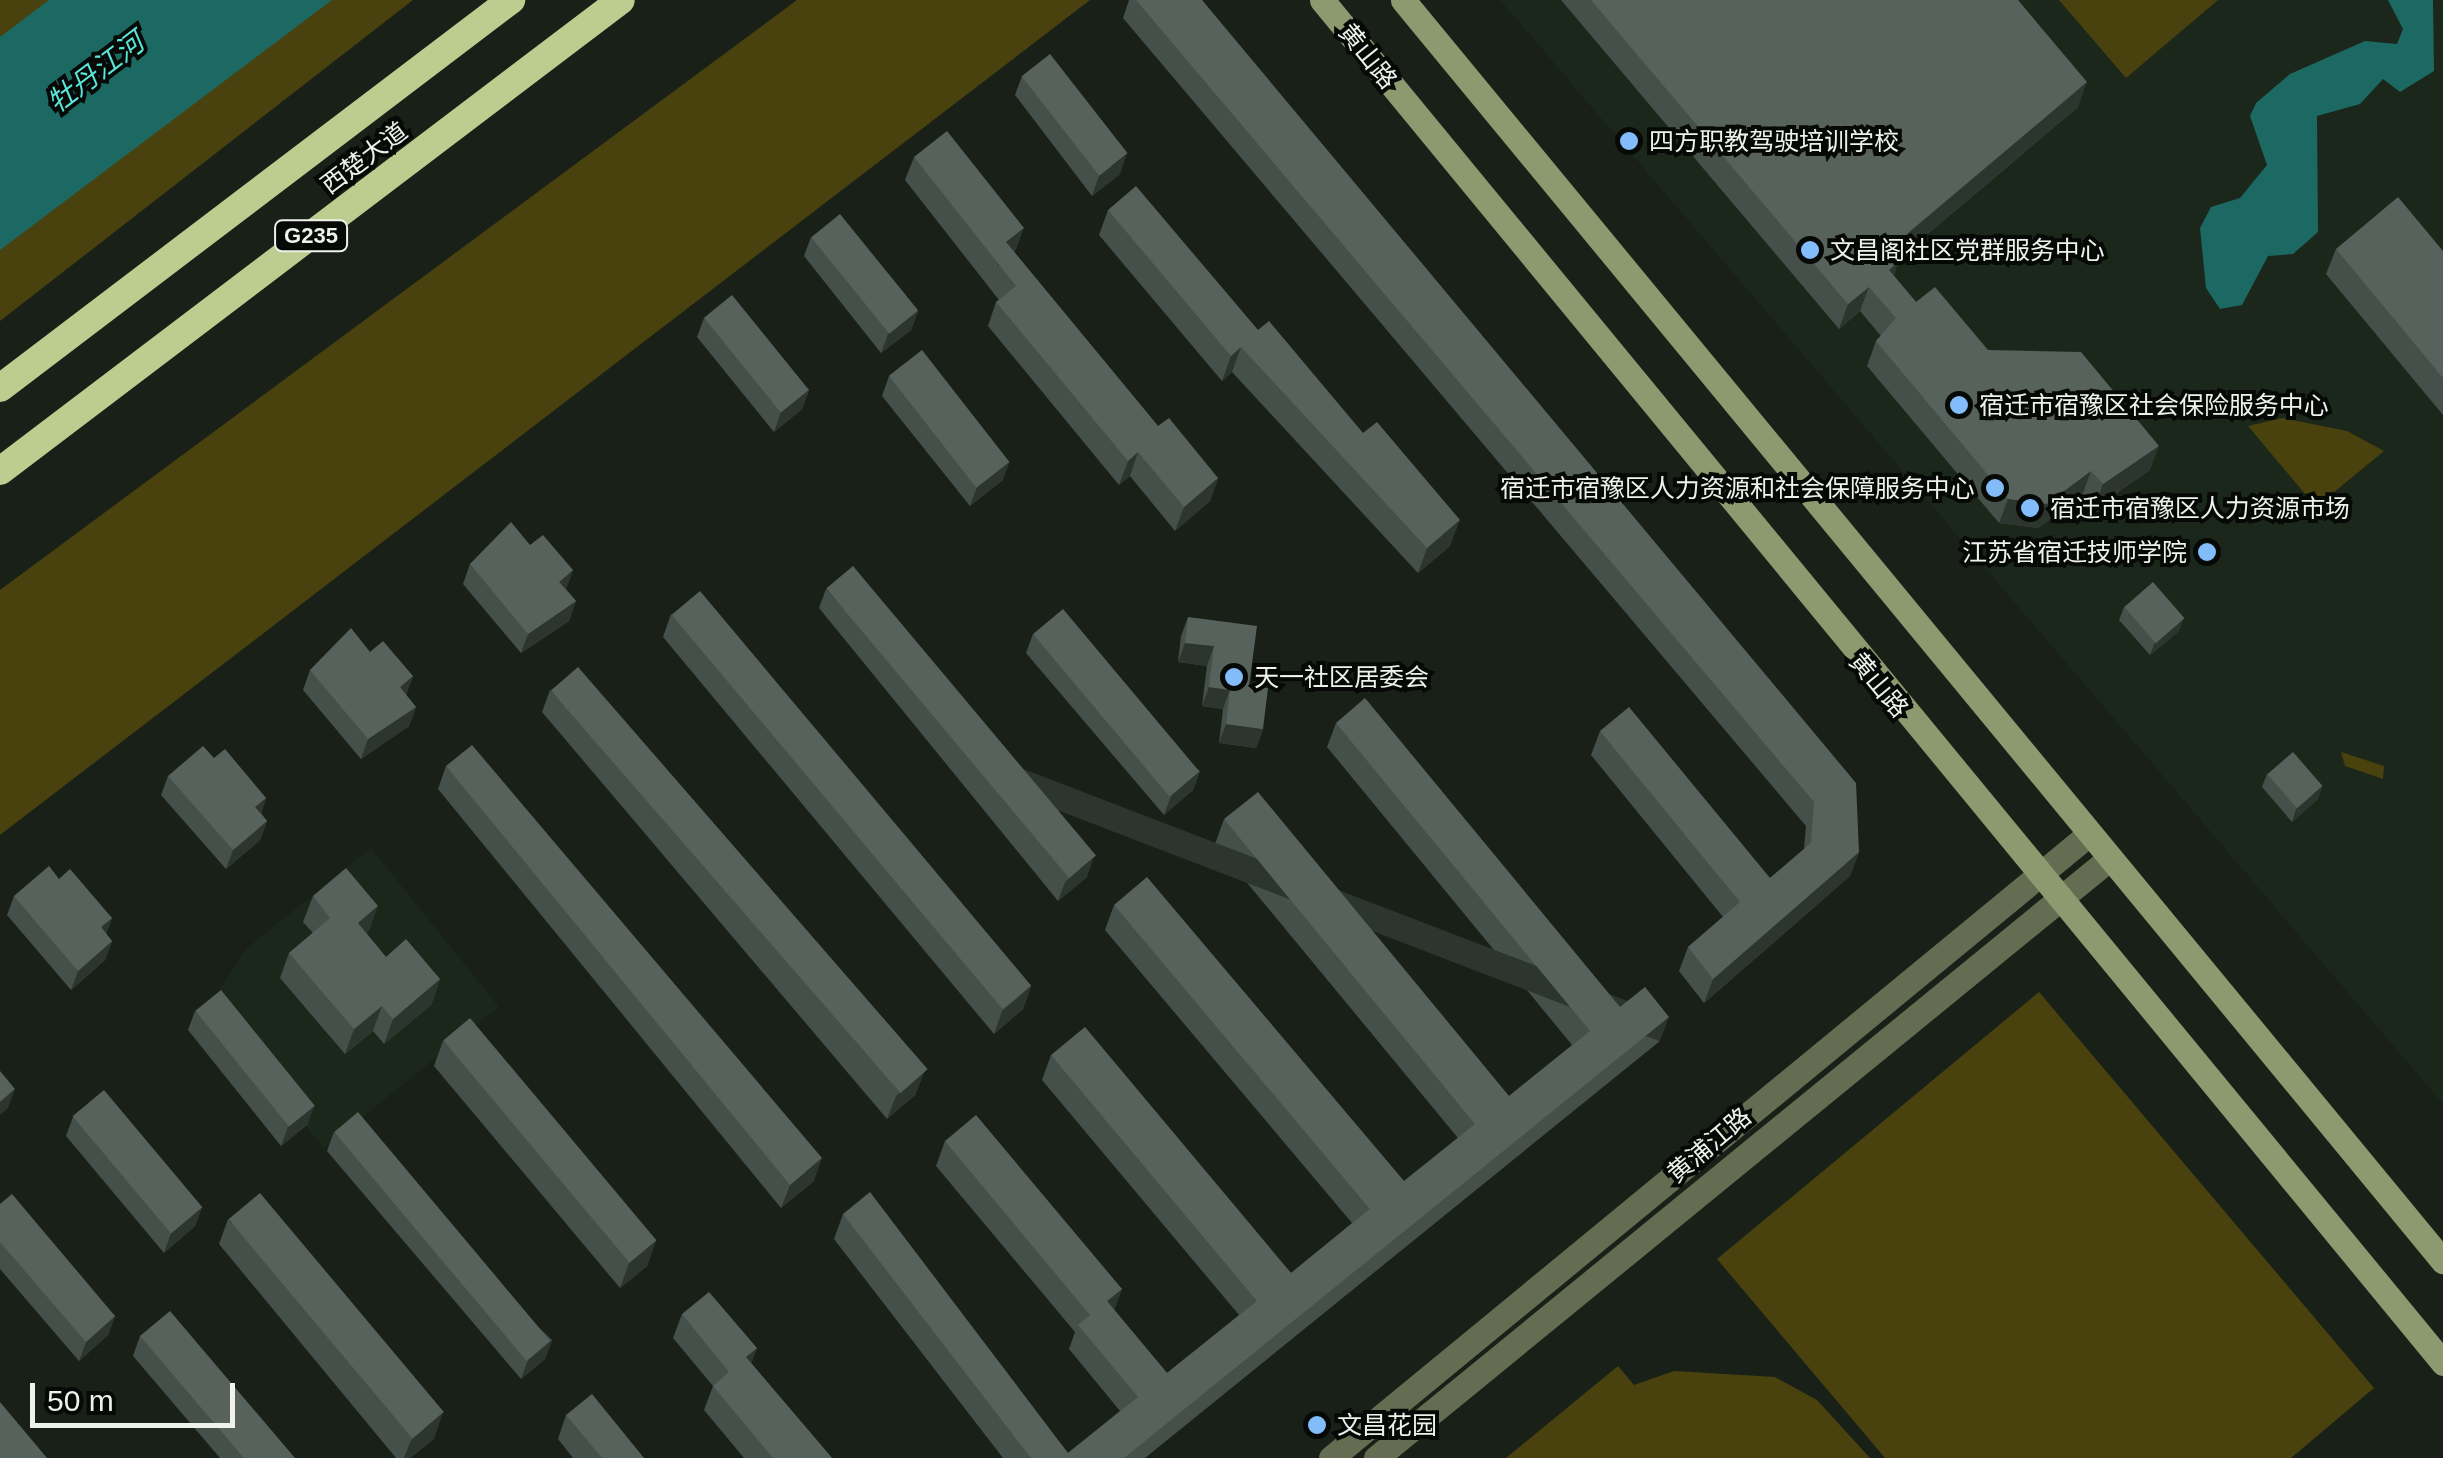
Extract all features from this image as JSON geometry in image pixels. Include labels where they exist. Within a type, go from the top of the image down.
[{"type":"highway","name":"西楚大道","points":[[0,388],[511,0]]},
{"type":"highway","name":"西楚大道","points":[[0,471],[621,0]]},
{"type":"main road","name":"黄山路","points":[[1322,0],[2058,900],[2443,1363]]},
{"type":"main road","points":[[1403,0],[2443,1261]]},
{"type":"street","name":"黄浦江路","points":[[1330,1458],[2089,834]]},
{"type":"street","name":"黄浦江路","points":[[1376,1458],[2110,858]]},
{"type":"shaded area","points":[[0,0],[413,0],[0,321]]},
{"type":"shaded area","points":[[797,0],[1090,0],[0,835],[0,590]]},
{"type":"shaded area","name":"江苏省宿迁技师学院","points":[[1500,0],[2443,0],[2443,1104]]},
{"type":"shaded area","points":[[2059,0],[2218,0],[2126,78]]},
{"type":"shaded area","points":[[2282,418],[2347,431],[2384,451],[2316,507],[2248,426]]},
{"type":"shaded area","points":[[2341,752],[2384,766],[2383,779],[2345,766]]},
{"type":"shaded area","points":[[371,848],[499,1007],[324,1148],[209,1006],[247,948]]},
{"type":"shaded area","points":[[2039,992],[2374,1388],[2291,1458],[1885,1458],[1717,1259]]},
{"type":"shaded area","points":[[1618,1366],[1634,1385],[1674,1371],[1775,1377],[1817,1400],[1870,1458],[1506,1458]]},
{"type":"water","name":"牡丹江河","points":[[49,0],[332,0],[0,250],[0,37]]},
{"type":"water","points":[[2388,0],[2433,0],[2434,71],[2400,92],[2383,79],[2360,104],[2317,116],[2318,232],[2293,254],[2268,256],[2242,305],[2220,309],[2206,288],[2200,228],[2211,207],[2240,198],[2267,165],[2250,116],[2256,103],[2290,74],[2365,41],[2397,44],[2403,29]]},
{"type":"building","points":[[1136,0],[1202,0],[1856,783],[1859,852],[1713,979],[1688,947],[1740,902],[1600,731],[1629,707],[1770,878],[1811,843],[1814,802]]},
{"type":"building","points":[[1591,0],[2018,0],[2087,82],[1889,249],[1899,261],[1889,270],[1916,302],[1935,287],[1988,350],[2081,352],[2159,446],[2103,484],[2091,471],[2047,504],[2008,499],[1876,341],[1896,318],[1869,287],[1848,304]]},
{"type":"building","points":[[1050,54],[1128,153],[1099,175],[1022,76]]},
{"type":"building","points":[[947,131],[1024,228],[1006,242],[1158,426],[1169,418],[1218,478],[1184,507],[1138,452],[1128,461],[996,302],[1016,286],[914,157]]},
{"type":"building","points":[[1136,186],[1258,330],[1269,321],[1363,433],[1377,422],[1460,520],[1427,548],[1241,347],[1231,356],[1108,210]]},
{"type":"building","points":[[2398,197],[2443,251],[2443,378],[2336,249]]},
{"type":"building","points":[[840,214],[918,310],[889,334],[811,237]]},
{"type":"building","points":[[732,295],[809,390],[781,412],[704,318]]},
{"type":"building","points":[[922,350],[1009,462],[976,488],[889,376]]},
{"type":"building","points":[[511,522],[530,545],[543,535],[573,570],[559,582],[576,601],[528,634],[470,564]]},
{"type":"building","points":[[853,566],[1096,856],[1069,878],[826,588]]},
{"type":"building","points":[[2153,582],[2184,618],[2156,643],[2124,607]]},
{"type":"building","points":[[700,591],[1031,986],[1003,1009],[672,615]]},
{"type":"building","points":[[1063,609],[1199,771],[1169,796],[1033,634]]},
{"type":"building","points":[[1188,617],[1257,626],[1249,686],[1268,688],[1263,729],[1226,724],[1230,690],[1209,687],[1214,646],[1185,643]]},
{"type":"building","points":[[351,628],[370,652],[383,641],[413,676],[400,687],[416,707],[368,739],[310,670]]},
{"type":"building","points":[[578,667],[928,1069],[901,1093],[551,691]]},
{"type":"building","points":[[1365,698],[1620,1007],[1645,987],[1669,1017],[1124,1458],[1031,1458],[843,1214],[870,1192],[1068,1453],[1138,1397],[1078,1325],[1090,1315],[945,1141],[976,1115],[1122,1289],[1107,1301],[1167,1373],[1257,1301],[1051,1055],[1085,1027],[1291,1273],[1370,1209],[1114,905],[1147,877],[1404,1181],[1475,1124],[1224,819],[1258,792],[1509,1096],[1590,1031],[1336,723]]},
{"type":"building","points":[[472,745],[822,1158],[790,1185],[446,766]]},
{"type":"building","points":[[203,746],[214,758],[225,749],[266,798],[255,807],[267,821],[233,850],[168,776]]},
{"type":"building","points":[[2293,752],[2323,786],[2297,808],[2267,774]]},
{"type":"building","points":[[49,866],[59,879],[70,869],[112,918],[101,927],[112,941],[78,971],[14,896]]},
{"type":"building","points":[[346,868],[378,906],[358,923],[386,957],[406,939],[440,979],[393,1019],[382,1006],[354,1029],[289,953],[330,918],[313,896]]},
{"type":"building","points":[[221,990],[315,1106],[289,1127],[195,1011]]},
{"type":"building","points":[[470,1018],[656,1240],[630,1263],[443,1040]]},
{"type":"building","points":[[0,1071],[15,1089],[0,1102]]},
{"type":"building","points":[[104,1090],[202,1207],[171,1234],[73,1116]]},
{"type":"building","points":[[358,1112],[550,1341],[526,1361],[334,1132]]},
{"type":"building","points":[[260,1193],[444,1412],[412,1438],[229,1219]]},
{"type":"building","points":[[12,1194],[115,1316],[86,1342],[0,1242],[0,1204]]},
{"type":"building","points":[[709,1292],[757,1348],[746,1357],[832,1458],[773,1458],[713,1386],[729,1372],[682,1314]]},
{"type":"building","points":[[170,1311],[295,1458],[244,1458],[140,1336]]},
{"type":"building","points":[[592,1394],[644,1458],[602,1458],[566,1415]]},
{"type":"building","points":[[0,1402],[47,1458],[0,1458]]},
{"type":"place","name":"四方职教驾驶培训学校","points":[[1629,141]]},
{"type":"place","name":"文昌阁社区党群服务中心","points":[[1810,250]]},
{"type":"place","name":"宿迁市宿豫区社会保险服务中心","points":[[1959,405]]},
{"type":"place","name":"宿迁市宿豫区人力资源和社会保障服务中心","points":[[1995,488]]},
{"type":"place","name":"宿迁市宿豫区人力资源市场","points":[[2030,508]]},
{"type":"place","name":"江苏省宿迁技师学院","points":[[2207,552]]},
{"type":"place","name":"天一社区居委会","points":[[1234,677]]},
{"type":"place","name":"文昌花园","points":[[1317,1425]]}]
